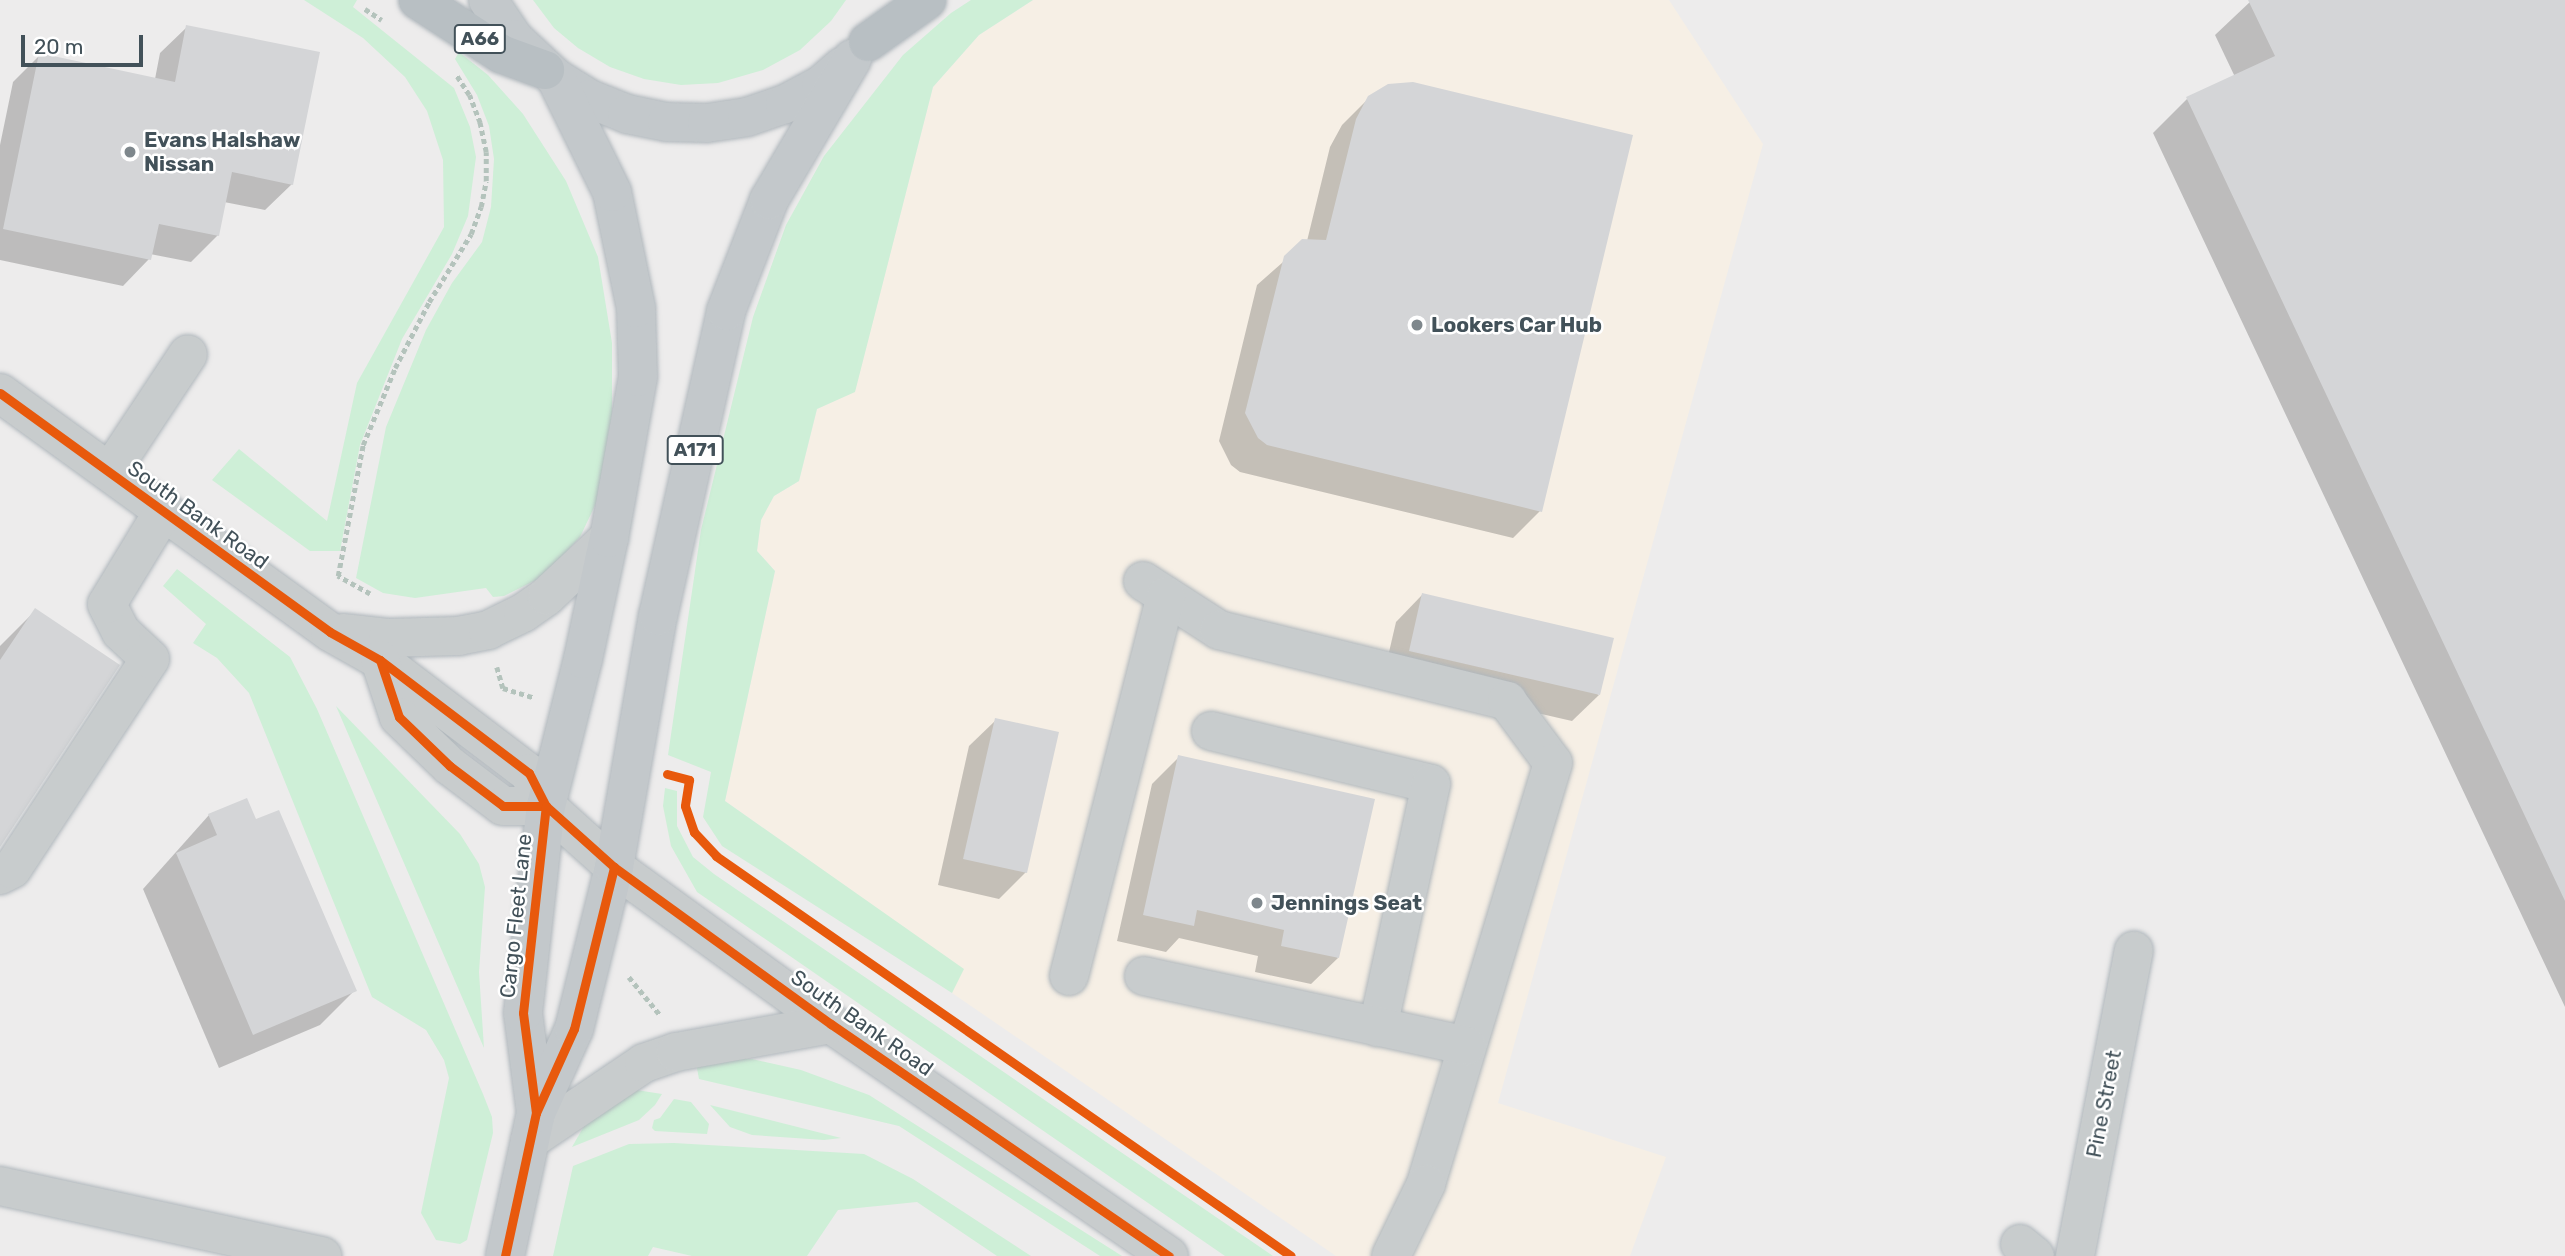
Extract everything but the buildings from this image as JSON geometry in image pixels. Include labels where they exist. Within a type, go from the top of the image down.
[{"type":"highway","name":"A66","points":[[418,0],[500,54],[550,74]]},
{"type":"highway","points":[[860,51],[927,0]]},
{"type":"main road","points":[[488,0],[514,39],[550,74],[590,99],[627,114],[667,122],[707,123],[747,117],[786,104],[821,85],[860,51],[896,0]]},
{"type":"main road","name":"Cargo Fleet Lane","points":[[505,1256],[533,1127],[574,1029],[614,867],[658,616],[726,311],[769,200],[860,51]]},
{"type":"main road","name":"Cargo Fleet Lane","points":[[533,1127],[523,1013],[546,806],[583,659],[609,538],[638,377],[636,308],[611,192],[550,74]]},
{"type":"street","points":[[110,472],[187,354]]},
{"type":"street","name":"South Bank Road","points":[[0,393],[330,632],[380,660],[529,774],[546,806],[614,867],[831,1024],[1169,1256]]},
{"type":"street","points":[[0,875],[12,869],[150,659],[121,632],[107,604],[163,512]]},
{"type":"street","points":[[330,632],[402,637],[458,636],[488,630],[523,613],[547,596],[609,538]]},
{"type":"street","points":[[1069,976],[1155,588],[1219,630],[1507,701],[1553,763],[1426,1184],[1391,1256]]},
{"type":"street","points":[[1211,732],[1431,784],[1378,1027]]},
{"type":"street","name":"Pine Street","points":[[2074,1256],[2134,951]]},
{"type":"street","points":[[1144,976],[1467,1046]]},
{"type":"street","points":[[533,1127],[624,1074],[676,1052],[831,1024]]},
{"type":"street","points":[[0,1186],[322,1256]]},
{"type":"path","points":[[365,9],[386,22]]},
{"type":"path","points":[[379,599],[338,576],[363,445],[395,368],[429,302],[471,234],[481,207],[486,181],[486,152],[480,123],[469,95],[454,71]]},
{"type":"path","points":[[496,662],[503,688],[536,698]]},
{"type":"path","points":[[621,967],[668,1024],[676,1052]]},
{"type":"shaded area","points":[[1033,0],[1669,0],[1763,144],[1498,1103],[1666,1157],[1630,1256],[1336,1256],[952,993],[963,969],[725,801],[775,571],[757,551],[761,520],[774,496],[799,481],[817,409],[855,391],[933,87],[979,35]]},
{"type":"green space","points":[[304,0],[357,0],[353,7],[454,88],[470,127],[476,157],[468,216],[452,254],[402,339],[360,445],[340,551],[310,551],[212,480],[239,449],[327,521],[357,383],[444,227],[443,160],[427,111],[405,77],[363,38]]},
{"type":"green space","points":[[533,0],[846,0],[831,21],[800,50],[763,70],[718,83],[681,85],[644,79],[610,67],[578,48],[554,28]]},
{"type":"green space","points":[[971,0],[1033,0],[979,35],[933,87],[855,392],[817,409],[799,481],[774,496],[761,520],[757,551],[775,571],[725,801],[964,969],[952,993],[722,846],[703,817],[711,772],[668,755],[701,530],[753,317],[786,225],[824,156],[903,55],[951,13]]},
{"type":"green space","points":[[459,52],[488,75],[523,114],[566,181],[598,257],[612,343],[612,429],[601,493],[580,537],[544,576],[504,596],[493,597],[486,588],[415,598],[383,593],[356,578],[386,427],[426,330],[452,283],[482,242],[491,207],[494,159],[489,126],[477,95],[455,59]]},
{"type":"green space","points":[[177,569],[290,657],[317,709],[483,1094],[492,1117],[493,1133],[467,1240],[460,1244],[436,1240],[421,1213],[449,1078],[444,1060],[426,1030],[372,997],[249,693],[217,658],[193,643],[206,624],[163,586]]},
{"type":"green space","points":[[336,706],[460,834],[479,864],[485,887],[479,972],[484,1048]]},
{"type":"green space","points":[[665,788],[677,791],[677,826],[693,857],[714,874],[1273,1256],[1225,1256],[697,892],[671,846],[663,806]]},
{"type":"green space","points":[[717,1058],[752,1059],[801,1070],[869,1095],[1122,1256],[1100,1256],[899,1126],[699,1079],[696,1063]]},
{"type":"green space","points":[[630,1089],[662,1094],[639,1120],[572,1147],[584,1126]]},
{"type":"green space","points":[[674,1099],[691,1102],[709,1124],[707,1134],[655,1131],[652,1128],[654,1120],[660,1118]]},
{"type":"green space","points":[[710,1105],[841,1138],[824,1140],[752,1135],[730,1127]]},
{"type":"green space","points":[[674,1143],[864,1154],[913,1179],[1031,1256],[997,1256],[917,1202],[838,1210],[807,1256],[692,1256],[653,1247],[648,1256],[553,1256],[573,1166],[629,1144]]},
{"type":"cycle path","points":[[0,393],[330,632],[380,660],[529,773],[546,806],[614,867],[831,1024],[1169,1256]]},
{"type":"cycle path","points":[[380,660],[399,717],[450,766],[503,806],[546,806]]},
{"type":"cycle path","points":[[667,774],[689,780],[685,806],[694,832],[716,856],[1291,1256]]},
{"type":"cycle path","points":[[536,1113],[523,1013],[546,806]]},
{"type":"cycle path","points":[[505,1256],[536,1113],[574,1029],[614,867]]},
{"type":"place","name":"Evans Halshaw Nissan","points":[[130,152]]},
{"type":"place","name":"Lookers Car Hub","points":[[1417,325]]},
{"type":"place","name":"Jennings Seat","points":[[1257,903]]}]
